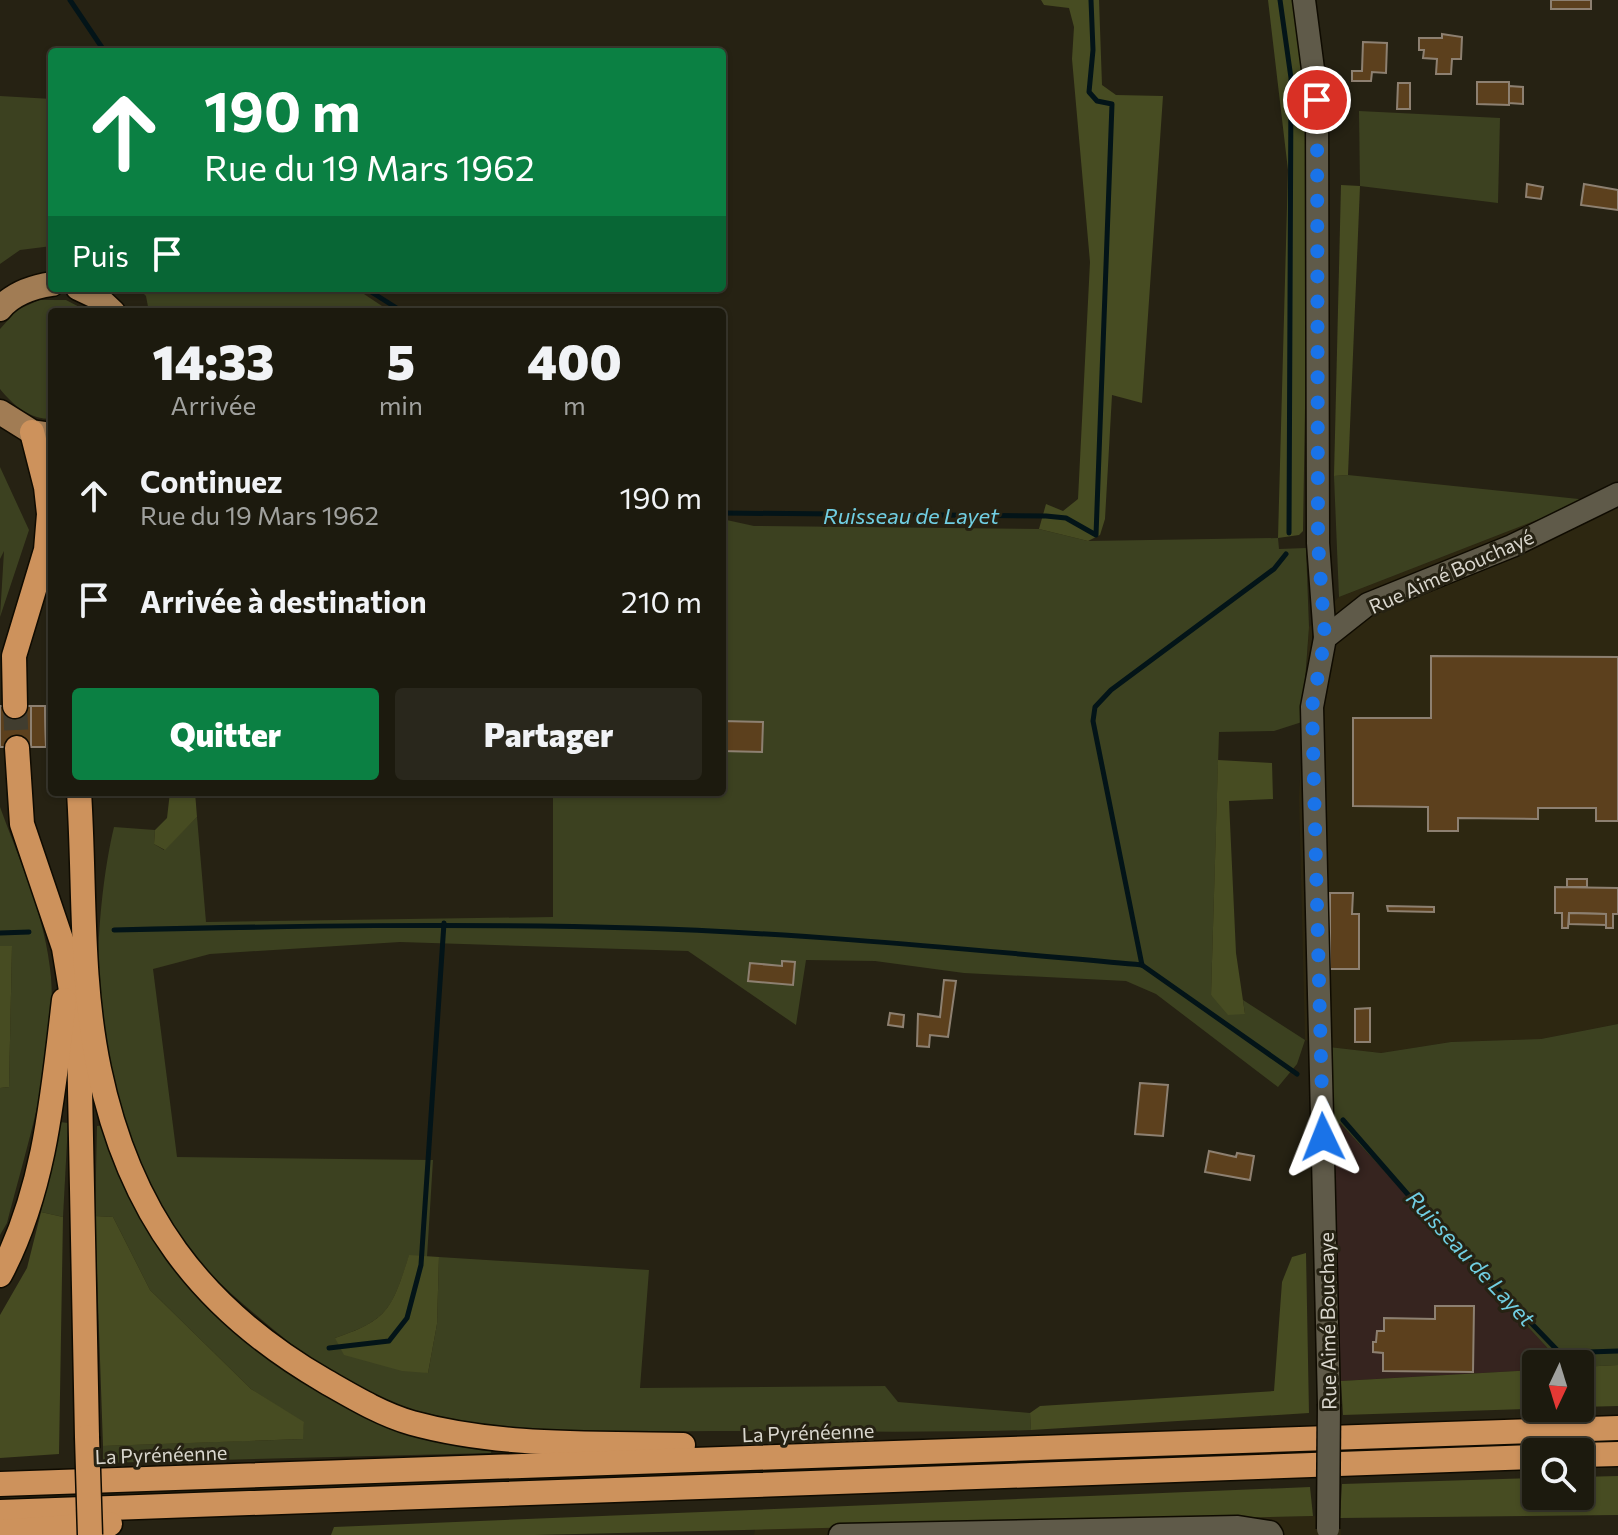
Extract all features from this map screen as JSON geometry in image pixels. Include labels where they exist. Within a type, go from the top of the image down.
[{"type":"highway","points":[[42,433],[48,502]]},
{"type":"highway","points":[[15,706],[14,656],[46,550],[48,526]]},
{"type":"highway","points":[[17,748],[22,824],[53,908],[64,948],[77,977],[111,1119],[137,1187],[171,1249],[227,1310],[290,1361],[366,1405],[410,1423],[456,1433],[536,1442],[712,1446],[738,1459]]},
{"type":"highway","points":[[79,796],[77,977],[90,1535]]},
{"type":"highway","points":[[0,1275],[28,1211],[49,1126],[77,977]]},
{"type":"highway","name":"La Pyrénéenne","points":[[0,1484],[1618,1428]]},
{"type":"highway","points":[[1594,1455],[1618,1454]]},
{"type":"highway","points":[[0,1512],[1522,1458]]},
{"type":"highway","points":[[0,1532],[113,1524],[144,1508]]},
{"type":"main road","points":[[0,309],[7,300],[34,287],[48,285]]},
{"type":"main road","points":[[86,292],[109,308]]},
{"type":"main road","points":[[0,412],[42,433]]},
{"type":"street","points":[[1304,0],[1317,100],[1318,543],[1325,638]]},
{"type":"street","name":"Rue Aimé Bouchayé","points":[[1325,638],[1368,604],[1512,546],[1618,494]]},
{"type":"street","name":"Rue Aimé Bouchaye","points":[[1325,638],[1312,707],[1329,1404],[1328,1532]]},
{"type":"street","points":[[840,1535],[1238,1527],[1270,1532],[1272,1535]]},
{"type":"shaded area","points":[[1588,500],[1618,502],[1618,1024],[1541,1039],[1451,1042],[1381,1053],[1329,1047],[1305,1040],[1299,797],[1309,627],[1339,597]]},
{"type":"shaded area","points":[[1340,1123],[1549,1350],[1522,1350],[1522,1371],[1341,1381],[1333,1132]]},
{"type":"shaded area","points":[[1313,1516],[1340,1518],[1341,1535],[754,1535],[755,1529]]},
{"type":"green space","points":[[1041,0],[1099,0],[1102,85],[1116,95],[1163,96],[1142,403],[1112,395],[1105,519],[1100,535],[1088,541],[1039,529],[1046,504],[1063,511],[1078,499],[1090,262],[1072,59],[1074,27],[1069,8],[1044,5]]},
{"type":"green space","points":[[1268,0],[1297,0],[1310,103],[1303,531],[1299,535],[1278,538],[1288,170]]},
{"type":"green space","points":[[0,96],[48,99],[48,246],[20,250],[0,264]]},
{"type":"green space","points":[[1359,111],[1500,118],[1498,203],[1360,186]]},
{"type":"green space","points":[[1341,185],[1360,186],[1348,475],[1334,476]]},
{"type":"green space","points":[[142,292],[361,292],[385,308],[148,308]]},
{"type":"green space","points":[[39,300],[66,300],[81,308],[48,308],[48,418],[36,417],[23,410],[0,389],[0,329],[17,310]]},
{"type":"green space","points":[[0,467],[29,530],[0,617],[4,551],[0,559]]},
{"type":"green space","points":[[1334,476],[1588,500],[1339,597]]},
{"type":"green space","points":[[726,520],[754,526],[1039,529],[1088,541],[1278,538],[1279,549],[1306,548],[1309,627],[1302,722],[1274,731],[1219,732],[1211,995],[1245,1014],[1243,1000],[1305,1040],[1297,1064],[1278,1087],[1156,994],[1126,981],[964,973],[875,961],[806,960],[796,1025],[688,951],[400,942],[210,954],[153,969],[177,1157],[433,1160],[427,1257],[409,1256],[392,1300],[378,1318],[335,1338],[428,1373],[437,1324],[439,1257],[649,1270],[640,1388],[885,1386],[898,1402],[1030,1413],[1031,1430],[600,1432],[487,1426],[450,1420],[393,1405],[339,1378],[251,1311],[206,1269],[170,1223],[142,1168],[119,1109],[104,1049],[98,999],[98,949],[102,897],[114,827],[155,830],[154,844],[164,850],[197,817],[206,922],[553,917],[553,796],[726,796]]},
{"type":"green space","points":[[1218,760],[1272,763],[1273,799],[1229,801],[1236,953],[1245,1014],[1228,1015],[1211,995]]},
{"type":"green space","points":[[170,796],[195,796],[197,817],[165,850],[154,844],[155,830],[167,818]]},
{"type":"green space","points":[[0,807],[44,933],[52,1007],[45,1069],[31,1133],[7,1223],[0,1235],[0,1088],[9,1087],[12,947],[0,946]]},
{"type":"green space","points":[[0,946],[12,946],[9,1087],[0,1088]]},
{"type":"green space","points":[[1618,1024],[1618,1365],[1594,1366],[1594,1350],[1549,1350],[1340,1123],[1333,1132],[1329,1047],[1381,1053],[1451,1042],[1541,1039]]},
{"type":"green space","points":[[60,1122],[68,1123],[63,1217],[41,1212]]},
{"type":"green space","points":[[104,1125],[135,1203],[286,1365],[492,1448],[491,1453],[103,1463],[103,1446],[302,1439],[304,1423],[251,1389],[150,1290],[113,1217],[95,1216],[97,1126]]},
{"type":"green space","points":[[41,1212],[63,1217],[59,1454],[0,1458],[0,1315],[27,1268]]},
{"type":"green space","points":[[95,1216],[113,1217],[150,1290],[251,1389],[304,1422],[303,1439],[103,1446]]},
{"type":"green space","points":[[1306,1253],[1309,1413],[1031,1430],[1030,1413],[1040,1406],[1274,1391],[1282,1282],[1292,1257]]},
{"type":"green space","points":[[409,1255],[439,1257],[437,1324],[428,1373],[402,1371],[344,1355],[335,1338],[367,1325],[386,1310],[398,1288]]},
{"type":"green space","points":[[1618,1365],[1618,1406],[1594,1407],[1594,1366]]},
{"type":"green space","points":[[1522,1371],[1522,1409],[1343,1415],[1341,1381]]},
{"type":"green space","points":[[1618,1476],[1618,1515],[1340,1518],[1342,1484],[1522,1478],[1522,1510],[1594,1510],[1594,1477]]},
{"type":"green space","points":[[1310,1487],[1313,1516],[535,1535],[331,1535],[334,1527]]},
{"type":"building","points":[[1551,0],[1591,0],[1591,9],[1551,9]]},
{"type":"building","points":[[1442,34],[1462,37],[1461,59],[1452,59],[1451,74],[1436,74],[1437,59],[1423,58],[1424,50],[1419,50],[1419,38],[1442,38]]},
{"type":"building","points":[[1363,42],[1387,43],[1386,73],[1372,72],[1371,81],[1352,81],[1352,71],[1362,71]]},
{"type":"building","points":[[1477,82],[1509,82],[1509,105],[1477,104]]},
{"type":"building","points":[[1398,83],[1410,83],[1410,109],[1397,109]]},
{"type":"building","points":[[1509,86],[1523,87],[1523,104],[1509,103]]},
{"type":"building","points":[[1527,184],[1543,187],[1541,199],[1526,197]]},
{"type":"building","points":[[1584,184],[1618,190],[1618,210],[1581,205]]},
{"type":"building","points":[[1431,656],[1618,657],[1618,821],[1596,821],[1596,808],[1538,808],[1538,819],[1458,818],[1458,831],[1428,831],[1428,807],[1353,806],[1353,718],[1431,718]]},
{"type":"building","points":[[0,706],[31,706],[31,747],[0,747]]},
{"type":"building","points":[[31,706],[45,706],[46,747],[31,747]]},
{"type":"building","points":[[45,706],[48,706],[48,747]]},
{"type":"building","points":[[726,721],[763,722],[762,752],[726,751]]},
{"type":"building","points":[[1567,879],[1587,879],[1587,887],[1567,887]]},
{"type":"building","points":[[1555,887],[1618,888],[1618,914],[1613,914],[1613,928],[1606,928],[1606,914],[1569,913],[1568,928],[1562,928],[1562,913],[1555,913]]},
{"type":"building","points":[[1330,893],[1353,893],[1352,914],[1359,914],[1359,969],[1330,969]]},
{"type":"building","points":[[1387,906],[1434,907],[1434,912],[1388,911]]},
{"type":"building","points":[[1569,913],[1606,914],[1606,925],[1569,924]]},
{"type":"building","points":[[782,961],[795,962],[793,985],[748,981],[750,963],[782,966]]},
{"type":"building","points":[[944,980],[956,981],[948,1037],[930,1035],[929,1047],[917,1046],[918,1014],[940,1017]]},
{"type":"building","points":[[1370,1008],[1370,1042],[1355,1042],[1355,1009]]},
{"type":"building","points":[[890,1013],[904,1015],[903,1027],[888,1025]]},
{"type":"building","points":[[1140,1083],[1168,1085],[1163,1136],[1135,1134]]},
{"type":"building","points":[[1209,1151],[1236,1157],[1237,1153],[1254,1156],[1250,1180],[1205,1172]]},
{"type":"building","points":[[1435,1306],[1474,1306],[1473,1372],[1383,1371],[1383,1353],[1373,1352],[1373,1342],[1376,1342],[1377,1331],[1384,1331],[1384,1318],[1435,1319]]},
{"type":"waterway","name":"Ruisseau de Layet","points":[[70,0],[102,48]]},
{"type":"waterway","points":[[726,513],[1046,516],[1066,518],[1096,535],[1112,104],[1097,101],[1089,92],[1093,50],[1091,0]]},
{"type":"waterway","points":[[1280,0],[1291,78],[1289,533]]},
{"type":"waterway","name":"Ruisseau de Layet","points":[[371,292],[397,308]]},
{"type":"waterway","points":[[1142,965],[1093,721],[1095,707],[1111,690],[1274,569],[1286,554]]},
{"type":"waterway","points":[[329,1348],[389,1341],[407,1318],[421,1265],[444,923]]},
{"type":"waterway","points":[[114,930],[374,926],[699,930],[1142,965]]},
{"type":"waterway","points":[[0,933],[29,932]]},
{"type":"waterway","name":"Ruisseau de Layet","points":[[1142,965],[1297,1074]]},
{"type":"waterway","name":"Ruisseau de Layet","points":[[1343,1120],[1411,1198],[1560,1353],[1618,1351]]},
{"type":"tunnel","points":[[15,706],[17,748]]},
{"type":"route","points":[[1317,100],[1318,543],[1325,638],[1312,707],[1323,1137]]}]
